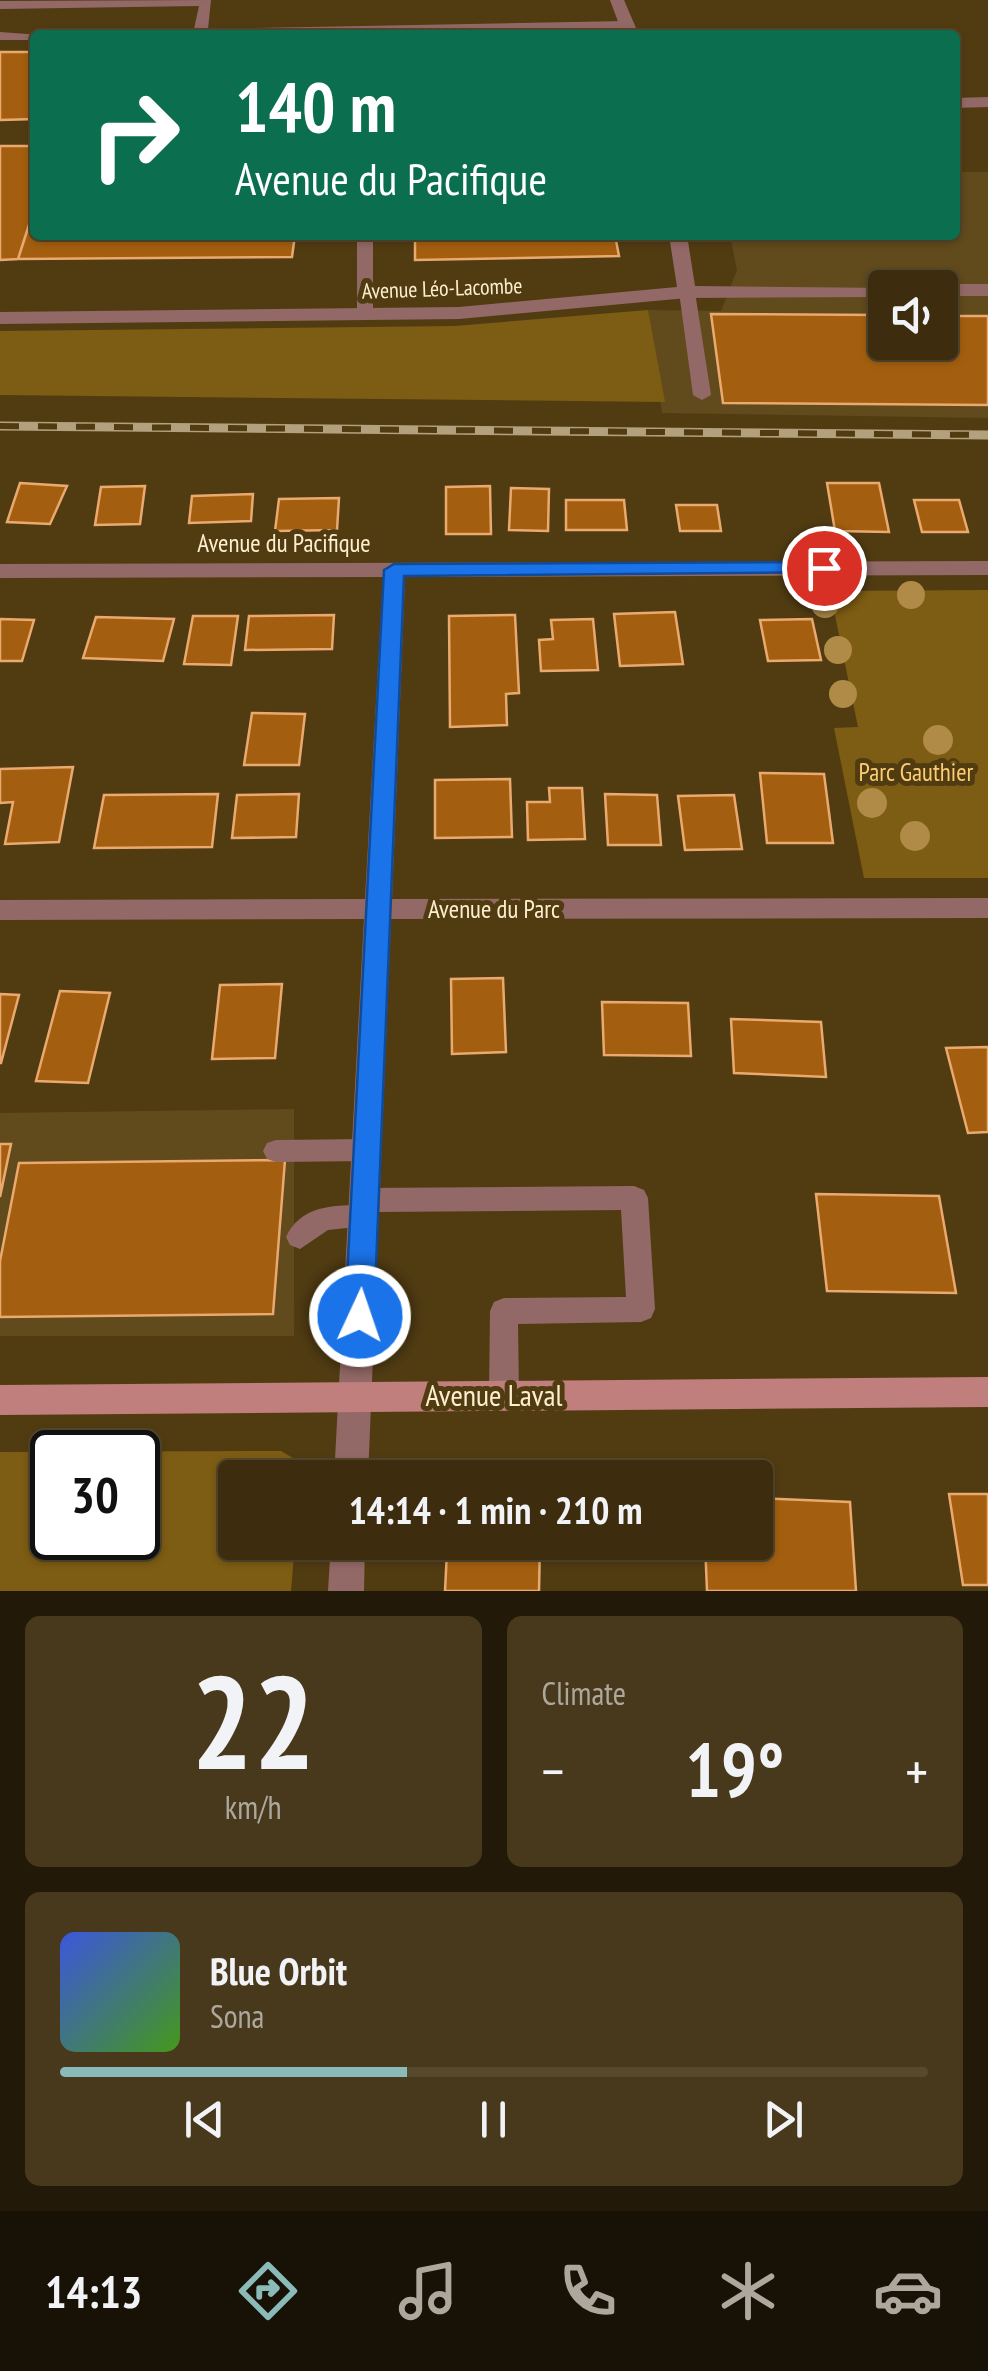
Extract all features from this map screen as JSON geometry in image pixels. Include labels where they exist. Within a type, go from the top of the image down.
[{"type":"street","points":[[617,0],[629,30]]},
{"type":"street","points":[[960,103],[988,102]]},
{"type":"street","points":[[679,240],[687,292]]},
{"type":"street","points":[[958,290],[988,290]]},
{"type":"street","name":"Avenue Léo-Lacombe","points":[[0,318],[503,310],[687,292],[868,291]]},
{"type":"street","name":"Avenue du Pacifique","points":[[0,571],[988,568]]},
{"type":"street","points":[[352,1460],[394,570]]},
{"type":"street","name":"Avenue du Parc","points":[[0,910],[988,908]]},
{"type":"street","name":"Avenue Laval","points":[[0,1400],[988,1392]]},
{"type":"street","points":[[346,1591],[347,1560]]},
{"type":"lane","points":[[0,6],[206,2],[200,30]]},
{"type":"lane","points":[[0,36],[30,36]]},
{"type":"lane","points":[[365,240],[365,314]]},
{"type":"lane","points":[[687,292],[702,395]]},
{"type":"lane","points":[[276,1151],[367,1150]]},
{"type":"lane","points":[[300,1237],[322,1218],[364,1209],[634,1198],[641,1309],[504,1311],[504,1396]]},
{"type":"shaded area","points":[[960,172],[988,172],[988,418],[662,413],[648,310],[721,311],[737,270],[731,240],[960,240]]},
{"type":"shaded area","points":[[294,1109],[294,1336],[0,1336],[0,1113]]},
{"type":"green space","points":[[648,310],[665,402],[0,395],[0,331],[455,326]]},
{"type":"green space","name":"Parc Gauthier","points":[[988,590],[988,878],[864,878],[834,728],[858,727],[830,591]]},
{"type":"green space","points":[[160,1451],[281,1451],[296,1460],[218,1460],[218,1560],[294,1560],[291,1591],[0,1591],[0,1452],[30,1452],[30,1560],[160,1560]]},
{"type":"building","points":[[0,52],[30,52],[30,119],[0,120]]},
{"type":"building","points":[[0,146],[30,146],[30,222],[18,259],[0,260]]},
{"type":"building","points":[[30,222],[30,240],[294,240],[292,257],[18,259]]},
{"type":"building","points":[[415,240],[616,240],[619,256],[415,260]]},
{"type":"building","points":[[711,314],[868,315],[868,360],[958,360],[958,316],[988,316],[988,405],[723,403]]},
{"type":"building","points":[[20,483],[67,486],[50,524],[7,522]]},
{"type":"building","points":[[827,483],[879,483],[889,532],[835,531]]},
{"type":"building","points":[[145,486],[140,524],[95,525],[101,487]]},
{"type":"building","points":[[490,486],[491,534],[446,534],[446,487]]},
{"type":"building","points":[[511,488],[549,489],[548,531],[509,530]]},
{"type":"building","points":[[253,494],[251,521],[189,523],[192,496]]},
{"type":"building","points":[[339,498],[337,530],[275,531],[279,499]]},
{"type":"building","points":[[566,500],[624,500],[627,530],[566,530]]},
{"type":"building","points":[[914,500],[959,500],[968,532],[922,532]]},
{"type":"building","points":[[676,505],[717,505],[721,531],[680,531]]},
{"type":"building","points":[[675,612],[683,664],[620,666],[614,614]]},
{"type":"building","points":[[334,615],[332,649],[245,650],[249,616]]},
{"type":"building","points":[[515,615],[519,693],[506,694],[507,725],[450,727],[449,616]]},
{"type":"building","points":[[193,616],[238,616],[231,665],[184,664]]},
{"type":"building","points":[[96,617],[174,619],[163,661],[83,658]]},
{"type":"building","points":[[0,619],[34,620],[22,661],[0,661]]},
{"type":"building","points":[[593,619],[598,670],[541,671],[539,640],[553,639],[551,620]]},
{"type":"building","points":[[812,619],[821,660],[768,661],[760,620]]},
{"type":"building","points":[[252,713],[305,714],[299,765],[244,765]]},
{"type":"building","points":[[73,767],[59,842],[5,844],[13,802],[0,803],[0,769]]},
{"type":"building","points":[[760,773],[824,774],[833,843],[767,843]]},
{"type":"building","points":[[510,779],[512,837],[435,838],[435,780]]},
{"type":"building","points":[[549,788],[582,788],[585,839],[528,840],[527,802],[550,802]]},
{"type":"building","points":[[218,794],[212,847],[94,848],[104,795]]},
{"type":"building","points":[[299,794],[296,837],[232,838],[237,795]]},
{"type":"building","points":[[605,794],[657,795],[661,845],[608,845]]},
{"type":"building","points":[[734,795],[742,849],[685,850],[678,796]]},
{"type":"building","points":[[503,978],[506,1052],[452,1054],[451,979]]},
{"type":"building","points":[[282,984],[275,1058],[212,1059],[220,985]]},
{"type":"building","points":[[60,991],[110,993],[88,1083],[36,1081]]},
{"type":"building","points":[[0,994],[19,995],[1,1063],[0,1063]]},
{"type":"building","points":[[602,1002],[688,1003],[691,1056],[604,1055]]},
{"type":"building","points":[[731,1019],[821,1022],[826,1077],[734,1073]]},
{"type":"building","points":[[988,1047],[988,1132],[968,1133],[946,1048]]},
{"type":"building","points":[[0,1144],[11,1144],[0,1197]]},
{"type":"building","points":[[285,1160],[273,1314],[0,1317],[0,1261],[19,1163]]},
{"type":"building","points":[[816,1194],[939,1196],[956,1293],[827,1291]]},
{"type":"building","points":[[949,1494],[988,1494],[988,1585],[963,1585]]},
{"type":"building","points":[[773,1499],[850,1502],[856,1591],[707,1591],[706,1560],[773,1560]]},
{"type":"building","points":[[447,1560],[540,1560],[539,1591],[445,1591]]},
{"type":"railway","points":[[0,426],[988,435]]},
{"type":"route","points":[[360,1316],[394,570],[824,568]]}]
